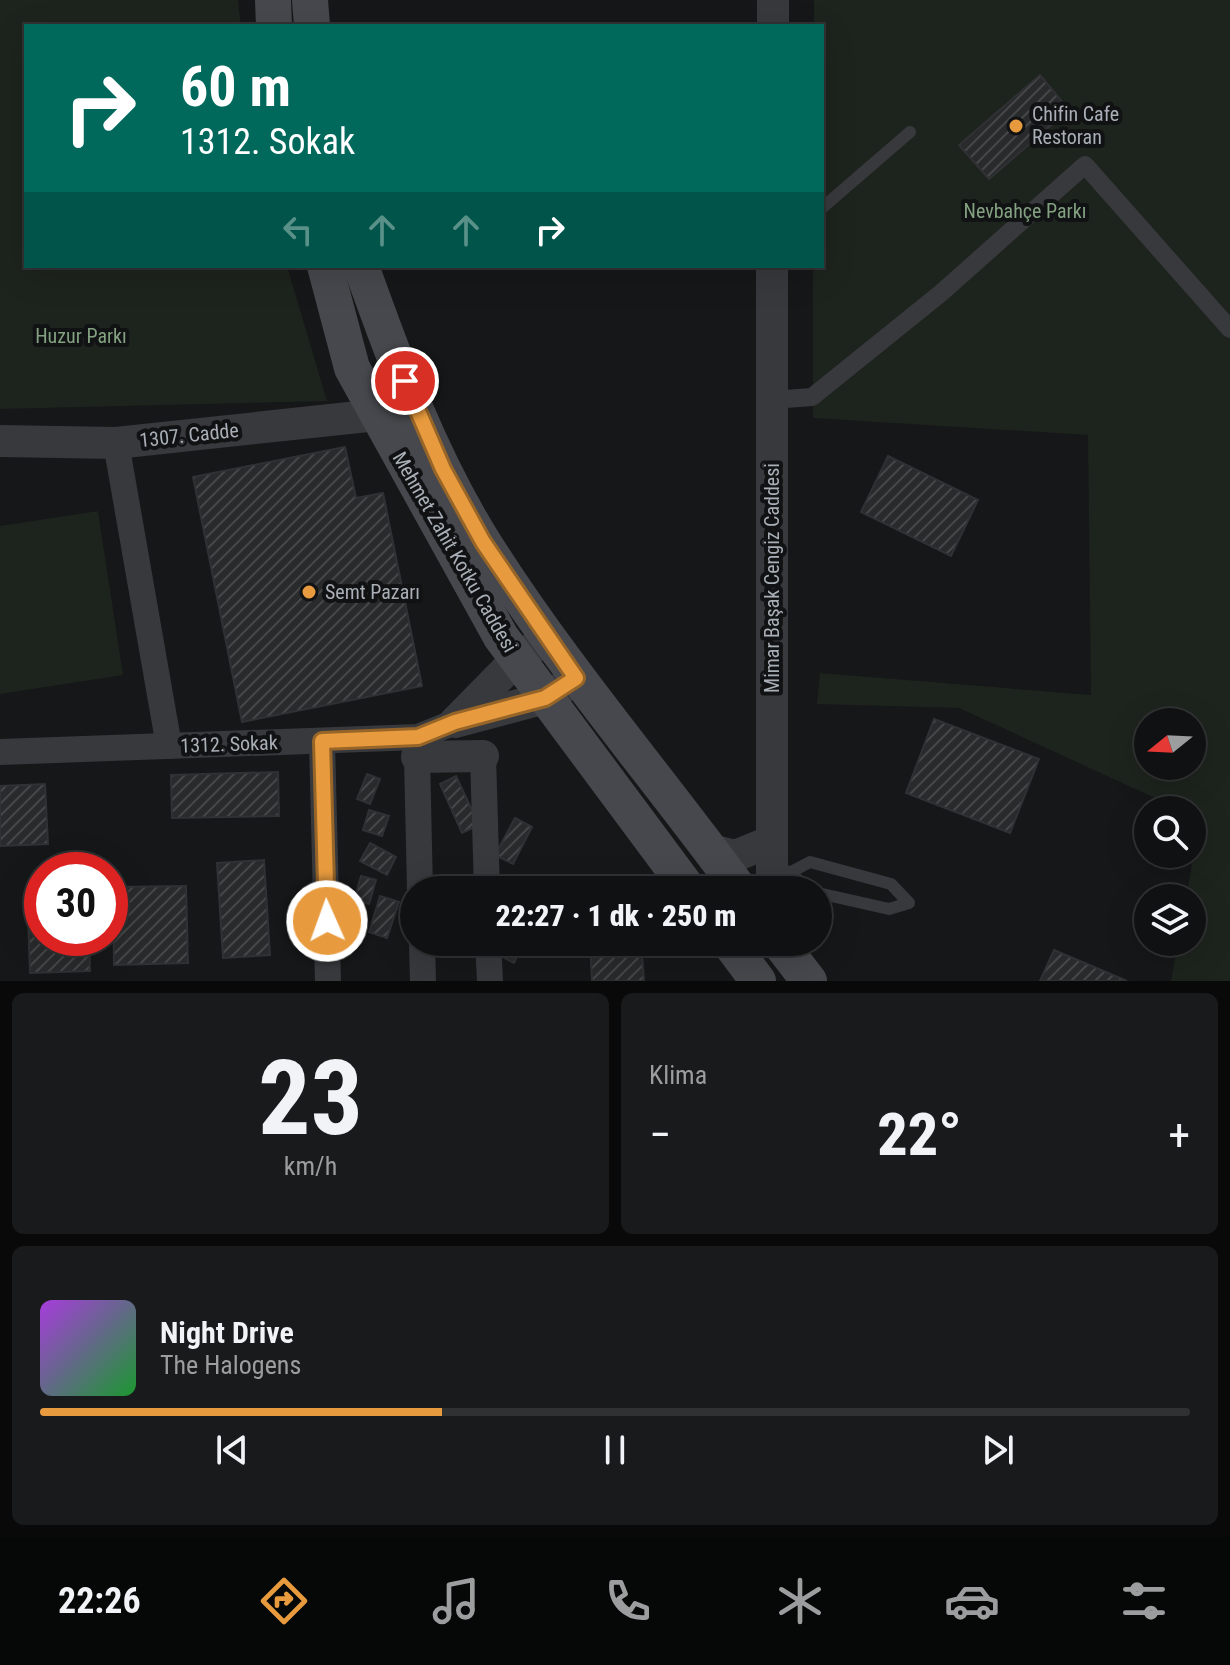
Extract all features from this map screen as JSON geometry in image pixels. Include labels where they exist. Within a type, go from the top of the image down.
[{"type":"main road","points":[[273,0],[274,24]]},
{"type":"main road","points":[[310,0],[312,24]]},
{"type":"main road","name":"Mehmet Zahit Kotku Caddesi","points":[[326,268],[352,368],[501,637],[678,876]]},
{"type":"main road","name":"Mehmet Zahit Kotku Caddesi","points":[[362,268],[392,352],[443,469],[483,542],[576,678],[730,876]]},
{"type":"main road","points":[[739,956],[758,981]]},
{"type":"main road","points":[[787,956],[809,981]]},
{"type":"street","points":[[773,0],[773,24]]},
{"type":"street","points":[[772,400],[812,397],[941,293],[1085,165],[1230,329]]},
{"type":"street","name":"Mimar Başak Cengiz Caddesi","points":[[772,268],[777,868]]},
{"type":"street","name":"1307. Cadde","points":[[0,441],[116,443],[377,415]]},
{"type":"street","points":[[116,443],[169,746]]},
{"type":"street","points":[[455,722],[517,659],[548,637]]},
{"type":"street","points":[[455,722],[545,698],[576,678]]},
{"type":"street","name":"1312. Sokak","points":[[0,752],[418,737],[455,722]]},
{"type":"street","points":[[322,741],[328,981]]},
{"type":"street","points":[[420,876],[417,757],[483,756],[487,876]]},
{"type":"street","points":[[711,850],[777,868]]},
{"type":"street","points":[[422,956],[423,981]]},
{"type":"street","points":[[489,956],[490,981]]},
{"type":"street","points":[[769,981],[773,956]]},
{"type":"street","points":[[778,956],[782,981]]},
{"type":"lane","points":[[824,206],[910,132]]},
{"type":"lane","points":[[777,868],[810,862],[823,865],[891,884],[909,903],[889,909],[832,896]]},
{"type":"green space","name":"Huzur Parkı","points":[[0,0],[238,0],[241,24],[24,24],[24,268],[288,268],[327,401],[0,409]]},
{"type":"green space","name":"Nevbahçe Parkı","points":[[814,0],[1230,0],[1230,981],[1171,981],[1175,956],[1206,956],[1206,884],[1188,884],[1191,868],[1206,868],[1206,796],[1151,796],[959,708],[817,704],[820,673],[1091,695],[1088,435],[813,418],[813,268],[824,268],[824,24],[814,24]]},
{"type":"green space","points":[[98,511],[123,675],[0,694],[0,526]]},
{"type":"building","name":"Chifin Cafe Restoran","points":[[1040,75],[1069,110],[989,179],[959,145]]},
{"type":"building","name":"Semt Pazarı","points":[[345,447],[356,498],[383,493],[422,686],[242,722],[193,477]]},
{"type":"building","points":[[888,456],[978,500],[951,556],[861,512]]},
{"type":"building","points":[[934,719],[1039,759],[1010,833],[906,793]]},
{"type":"building","points":[[278,772],[279,816],[172,818],[171,775]]},
{"type":"building","points":[[367,774],[380,779],[370,804],[357,799]]},
{"type":"building","points":[[456,776],[479,825],[462,833],[440,784]]},
{"type":"building","points":[[45,784],[48,844],[0,846],[0,786]]},
{"type":"building","points":[[369,810],[389,816],[382,836],[363,830]]},
{"type":"building","points":[[515,818],[532,827],[513,864],[495,855]]},
{"type":"building","points":[[370,843],[396,857],[387,875],[360,861]]},
{"type":"building","points":[[264,860],[270,955],[223,958],[217,863]]},
{"type":"building","points":[[361,876],[376,880],[369,904],[354,900]]},
{"type":"building","points":[[186,886],[188,963],[114,965],[114,956],[128,956],[128,887]]},
{"type":"building","points":[[380,896],[399,902],[387,938],[369,932]]},
{"type":"building","points":[[1054,950],[1127,981],[1040,981]]},
{"type":"building","points":[[29,956],[90,956],[90,971],[30,973]]},
{"type":"building","points":[[501,956],[517,956],[514,963]]},
{"type":"building","points":[[591,956],[642,956],[644,981],[592,981]]},
{"type":"place","name":"Chifin Cafe Restoran","points":[[1016,126]]},
{"type":"place","name":"Semt Pazarı","points":[[309,592]]},
{"type":"route","points":[[327,921],[322,741],[418,737],[455,722],[545,698],[576,678],[483,542],[443,469],[405,381]]}]
